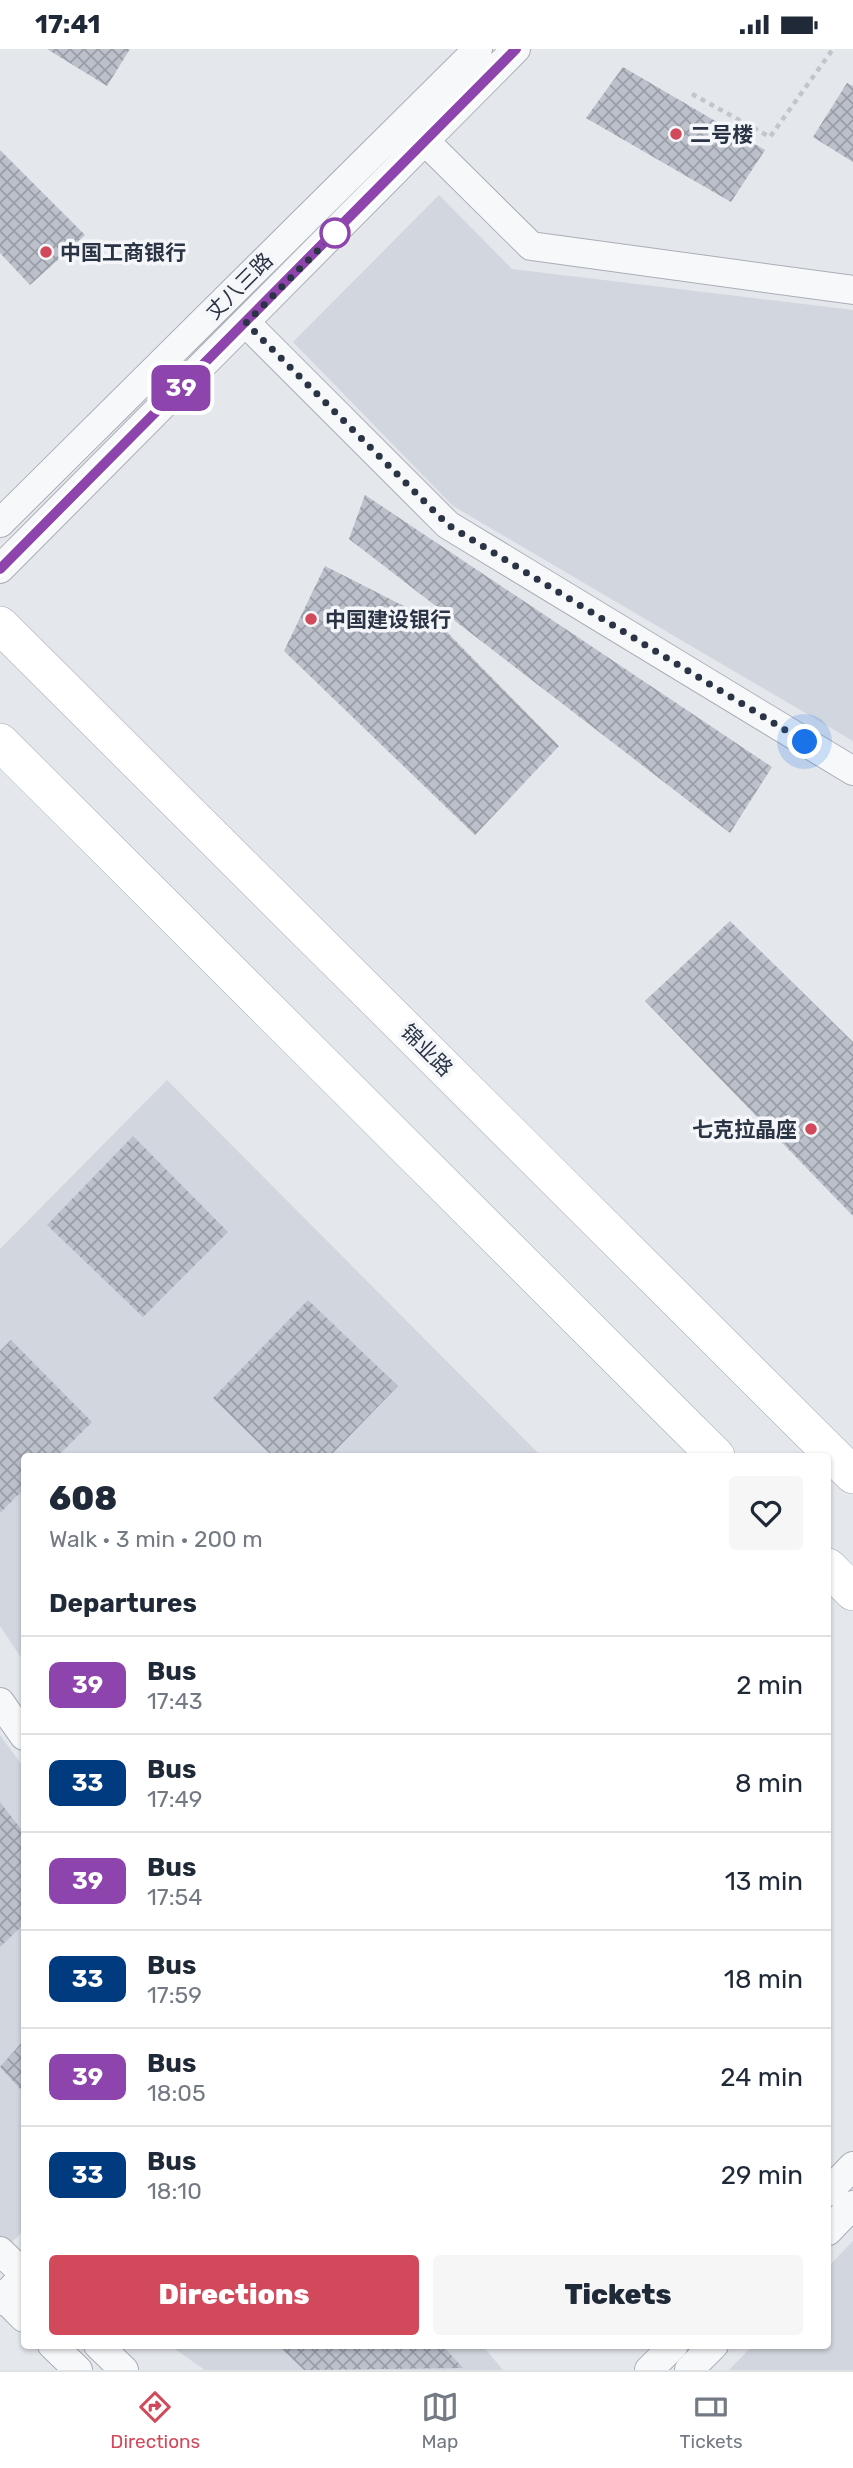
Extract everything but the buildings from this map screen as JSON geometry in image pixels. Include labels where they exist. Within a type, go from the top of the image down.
[{"type":"main road","name":"锦业路","points":[[0,625],[831,1453]]},
{"type":"main road","points":[[0,743],[713,1453]]},
{"type":"main road","name":"锦业路","points":[[831,1453],[853,1475]]},
{"type":"main road","points":[[831,1570],[853,1592]]},
{"type":"street","name":"丈八三路","points":[[0,523],[478,49]]},
{"type":"street","name":"丈八三路","points":[[0,569],[516,49]]},
{"type":"street","points":[[425,141],[531,246],[853,290]]},
{"type":"street","points":[[246,323],[448,525],[853,771]]},
{"type":"street","points":[[0,1702],[21,1731]]},
{"type":"street","points":[[831,2189],[853,2167]]},
{"type":"street","points":[[831,2228],[853,2205]]},
{"type":"street","points":[[0,2251],[21,2272]]},
{"type":"street","points":[[21,2278],[1,2298],[21,2315]]},
{"type":"street","points":[[56,2349],[78,2370]]},
{"type":"street","points":[[103,2349],[124,2370]]},
{"type":"street","points":[[649,2370],[670,2349]]},
{"type":"street","points":[[689,2370],[709,2349]]},
{"type":"path","points":[[692,94],[770,137],[833,49]]},
{"type":"shaded area","points":[[439,195],[512,269],[853,310],[853,741],[453,506],[293,342]]},
{"type":"shaded area","points":[[167,1080],[538,1453],[21,1453],[21,1658],[0,1626],[0,1249]]},
{"type":"shaded area","points":[[0,1735],[21,1764],[21,2233],[0,2255]]},
{"type":"shaded area","points":[[853,2241],[853,2370],[729,2370],[749,2349],[831,2349],[831,2264]]},
{"type":"shaded area","points":[[175,2349],[485,2349],[503,2370],[205,2370]]},
{"type":"bus line","name":"39","points":[[0,569],[516,49]]},
{"type":"place","name":"二号楼","points":[[676,134]]},
{"type":"place","name":"中国工商银行","points":[[46,252]]},
{"type":"place","name":"中国建设银行","points":[[311,619]]},
{"type":"place","name":"七克拉晶座","points":[[811,1129]]},
{"type":"route","points":[[335,233],[246,323],[448,525],[805,742]]}]
